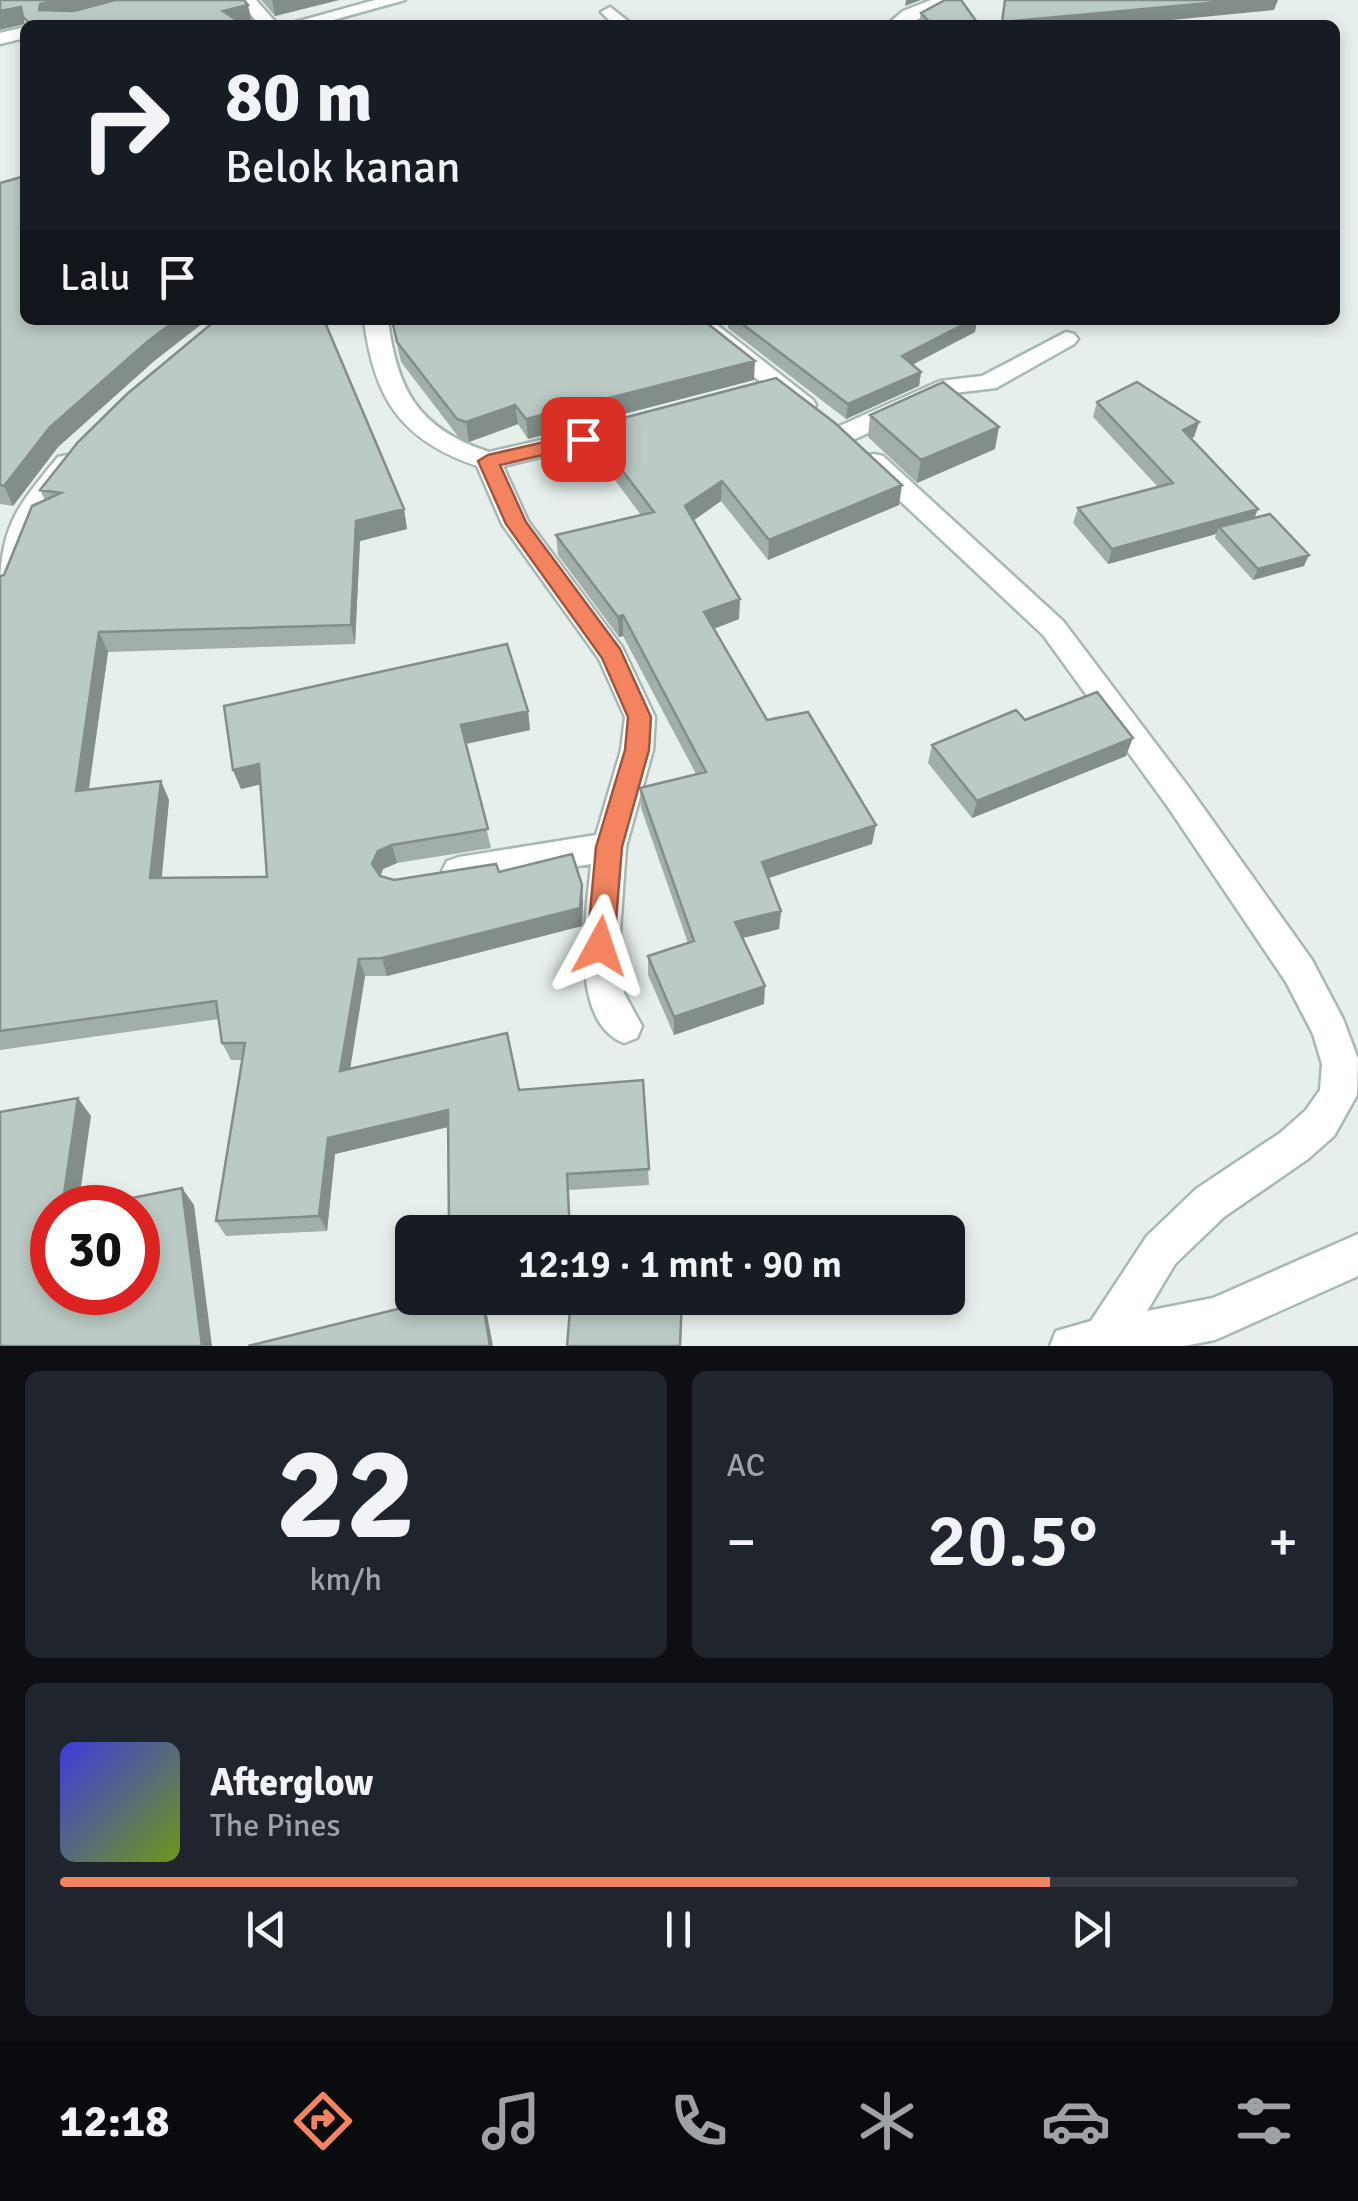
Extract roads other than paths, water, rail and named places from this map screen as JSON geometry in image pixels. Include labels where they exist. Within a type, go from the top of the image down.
[{"type":"street","points":[[246,0],[264,20]]},
{"type":"street","points":[[314,20],[396,0]]},
{"type":"street","points":[[902,20],[946,0]]},
{"type":"street","points":[[377,325],[389,385],[417,427],[459,453],[488,461],[650,422]]},
{"type":"street","points":[[702,325],[844,434],[1053,628],[1179,798],[1299,971],[1330,1030],[1341,1064],[1338,1095],[1320,1123],[1294,1146],[1210,1202],[1161,1250],[1088,1342]]},
{"type":"street","points":[[844,434],[949,386],[988,383],[1066,339]]},
{"type":"street","points":[[747,394],[780,385]]},
{"type":"street","points":[[2,576],[30,509],[80,448]]},
{"type":"street","points":[[488,461],[516,524],[612,655],[640,717],[637,750],[609,847],[600,946],[606,997],[624,1026]]},
{"type":"street","points":[[418,878],[609,847]]},
{"type":"street","points":[[1088,1342],[1215,1319],[1358,1255]]}]
